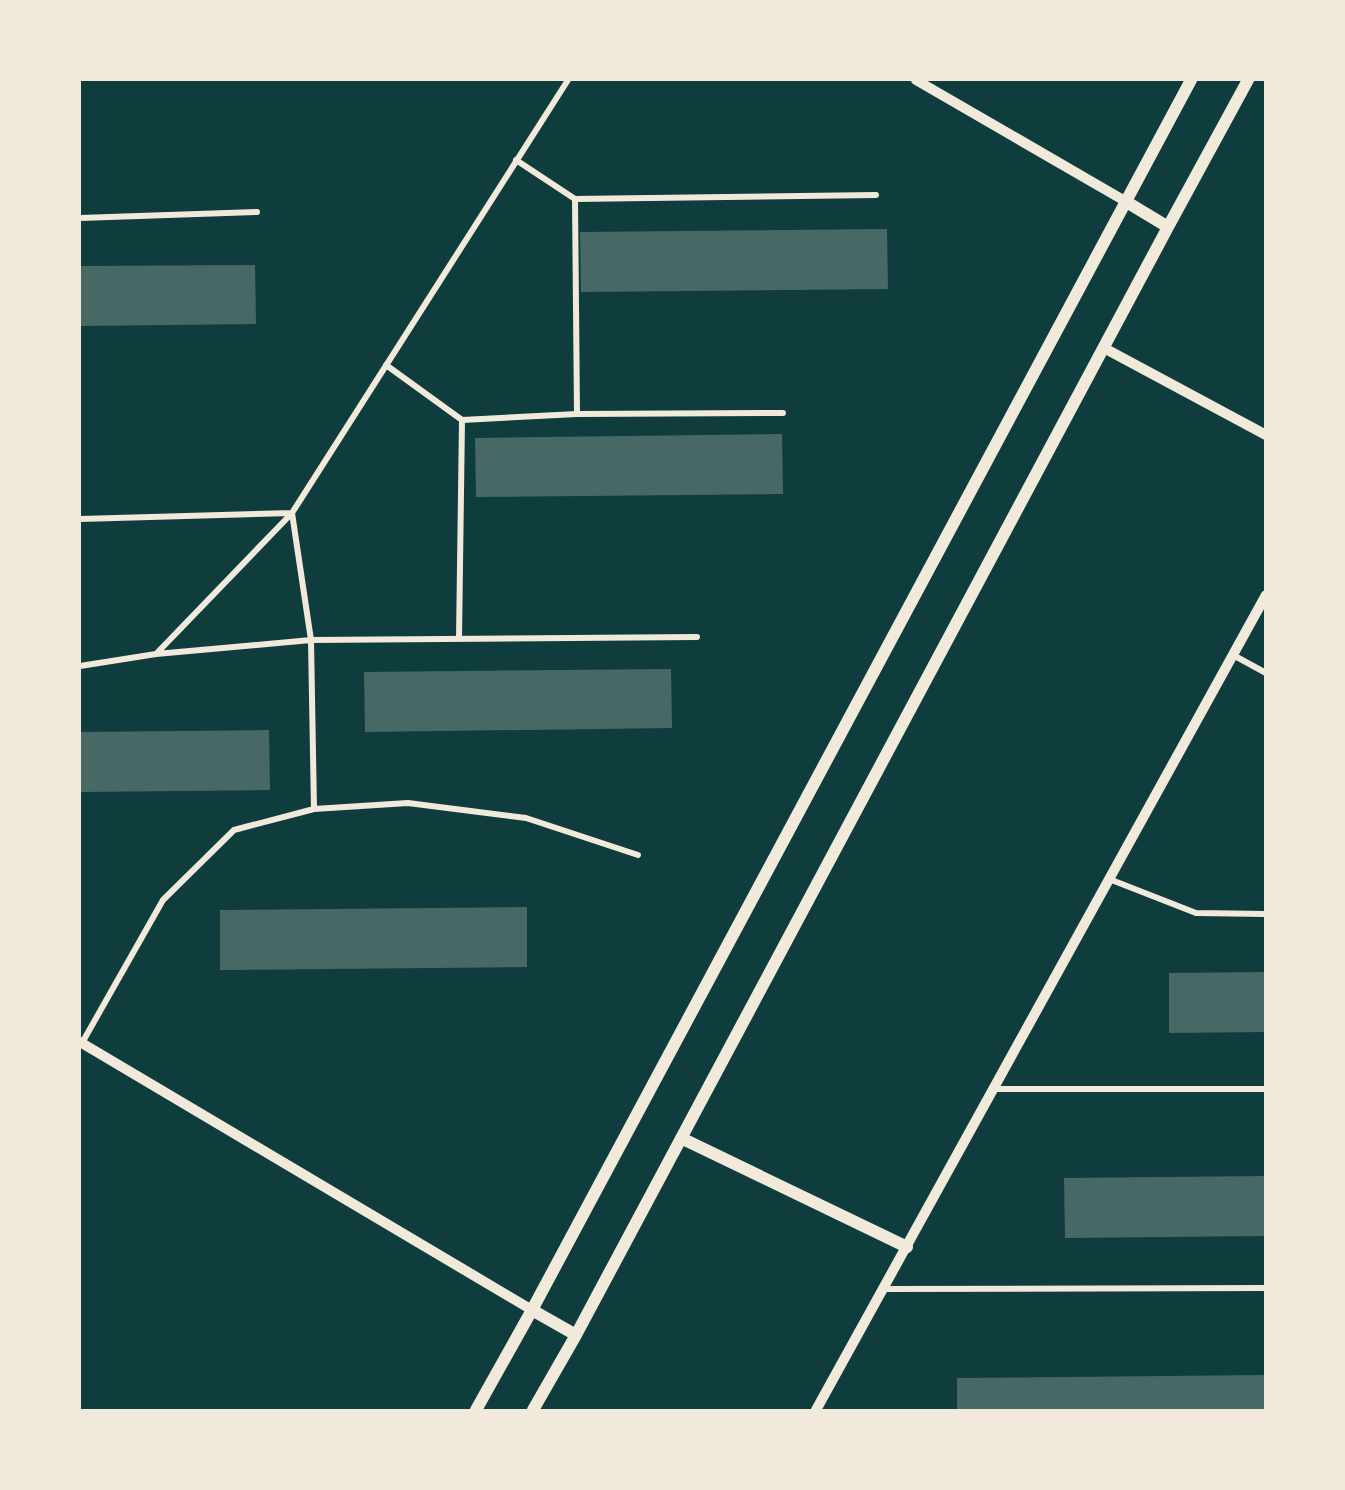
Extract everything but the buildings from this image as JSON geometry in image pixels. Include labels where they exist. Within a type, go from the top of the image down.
[{"type":"main road","points":[[476,1410],[532,1310],[1191,80]]},
{"type":"main road","points":[[533,1410],[576,1335],[1248,80]]},
{"type":"main road","points":[[1125,201],[1168,227]]},
{"type":"main road","points":[[681,1138],[907,1246]]},
{"type":"main road","points":[[532,1310],[576,1335]]},
{"type":"street","points":[[156,654],[292,513],[568,80]]},
{"type":"street","points":[[916,80],[1125,201]]},
{"type":"street","points":[[516,160],[575,199],[876,195]]},
{"type":"street","points":[[575,199],[577,414]]},
{"type":"street","points":[[80,218],[257,212]]},
{"type":"street","points":[[1104,348],[1266,435]]},
{"type":"street","points":[[386,364],[462,420],[577,414],[783,412]]},
{"type":"street","points":[[459,639],[462,420]]},
{"type":"street","points":[[80,519],[292,513]]},
{"type":"street","points":[[292,513],[311,640],[314,809]]},
{"type":"street","points":[[816,1410],[1266,595]]},
{"type":"street","points":[[80,666],[156,654],[311,640],[697,637]]},
{"type":"street","points":[[1233,655],[1266,673]]},
{"type":"street","points":[[532,1310],[81,1042],[163,900],[234,830],[314,809],[408,803],[526,818],[638,855]]},
{"type":"street","points":[[1109,879],[1196,913],[1266,914]]},
{"type":"street","points":[[994,1089],[1266,1089]]},
{"type":"street","points":[[883,1289],[1266,1288]]}]
